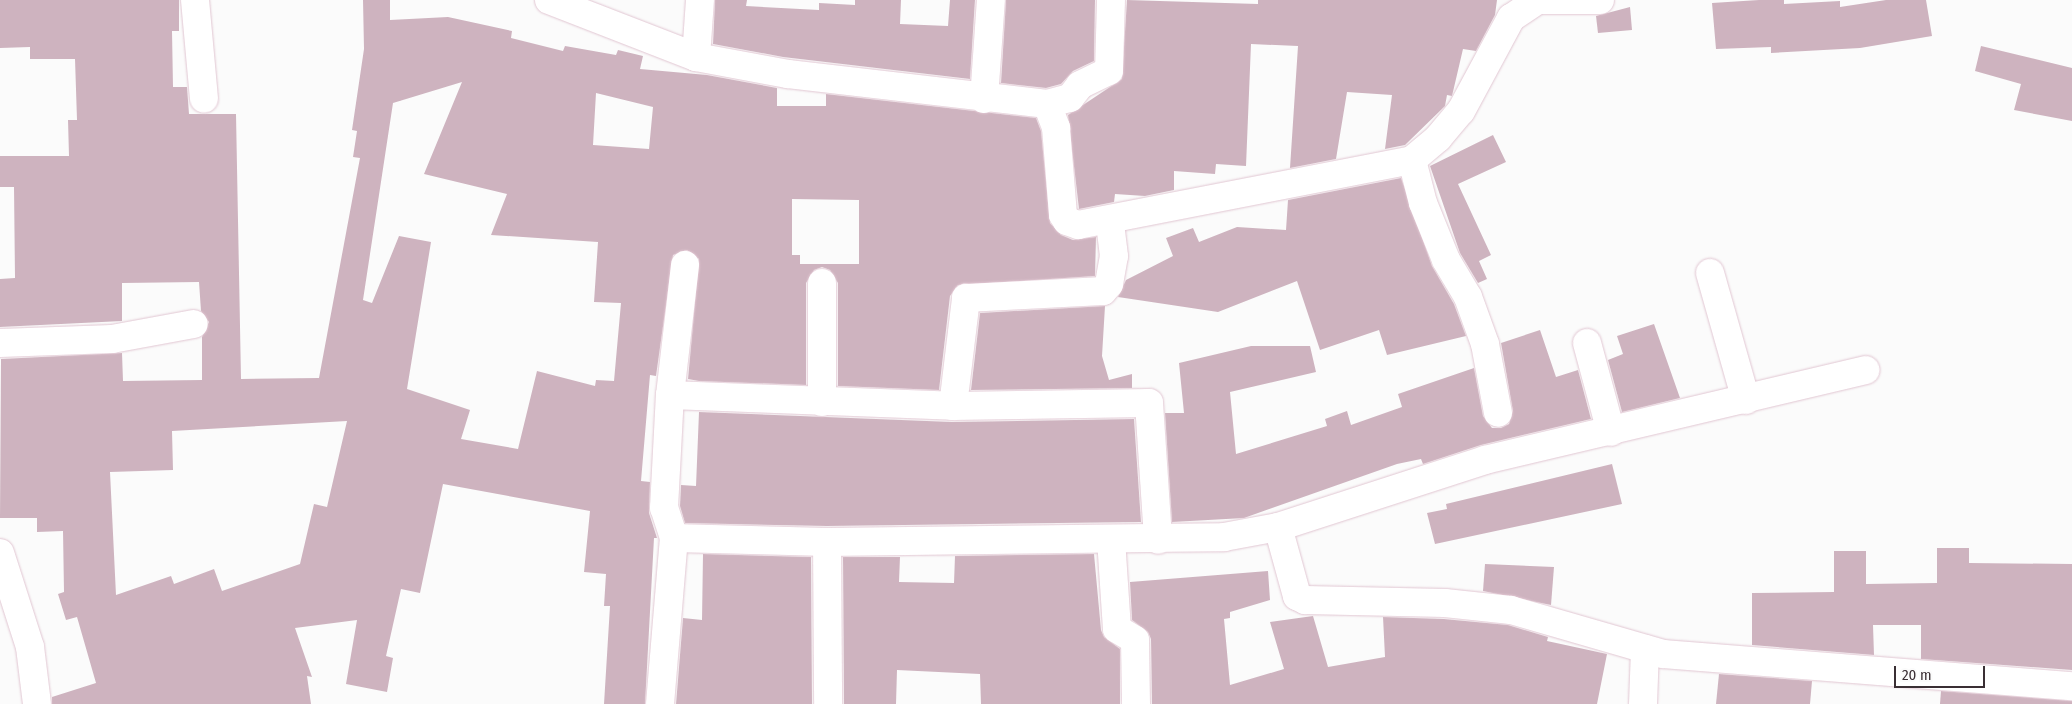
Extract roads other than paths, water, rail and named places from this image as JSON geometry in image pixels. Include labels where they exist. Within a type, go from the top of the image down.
[{"type":"street","points":[[195,0],[204,98]]},
{"type":"street","points":[[549,0],[696,57],[788,74],[984,99],[1047,104],[1070,98],[1080,85],[1108,71],[1111,0]]},
{"type":"street","points":[[696,57],[700,0]]},
{"type":"street","points":[[984,99],[991,0]]},
{"type":"street","points":[[1047,104],[1056,128],[1063,214],[1067,222],[1078,225],[1110,222],[1242,190],[1412,160],[1438,138],[1461,111],[1511,18],[1537,0],[1600,0]]},
{"type":"street","points":[[1412,160],[1442,252],[1468,297],[1485,344],[1498,413]]},
{"type":"street","points":[[953,406],[966,298],[1103,291],[1109,284],[1114,256],[1110,222]]},
{"type":"street","points":[[660,704],[674,538],[664,508],[670,395],[685,266]]},
{"type":"street","points":[[1710,273],[1746,400]]},
{"type":"street","points":[[822,283],[822,402]]},
{"type":"street","points":[[0,343],[112,339],[194,324]]},
{"type":"street","points":[[1587,343],[1611,432]]},
{"type":"street","points":[[674,538],[827,542],[1158,540],[1224,537],[1278,527],[1485,460],[1611,432],[1866,370]]},
{"type":"street","points":[[670,395],[953,406],[1149,403],[1158,540]]},
{"type":"street","points":[[1278,527],[1296,596],[1305,600],[1445,602],[1511,610],[1673,655],[2072,686]]},
{"type":"street","points":[[1112,539],[1117,628],[1135,640],[1136,704]]},
{"type":"street","points":[[827,542],[828,704]]},
{"type":"street","points":[[0,553],[30,647],[37,704]]},
{"type":"street","points":[[1643,704],[1645,648]]}]
